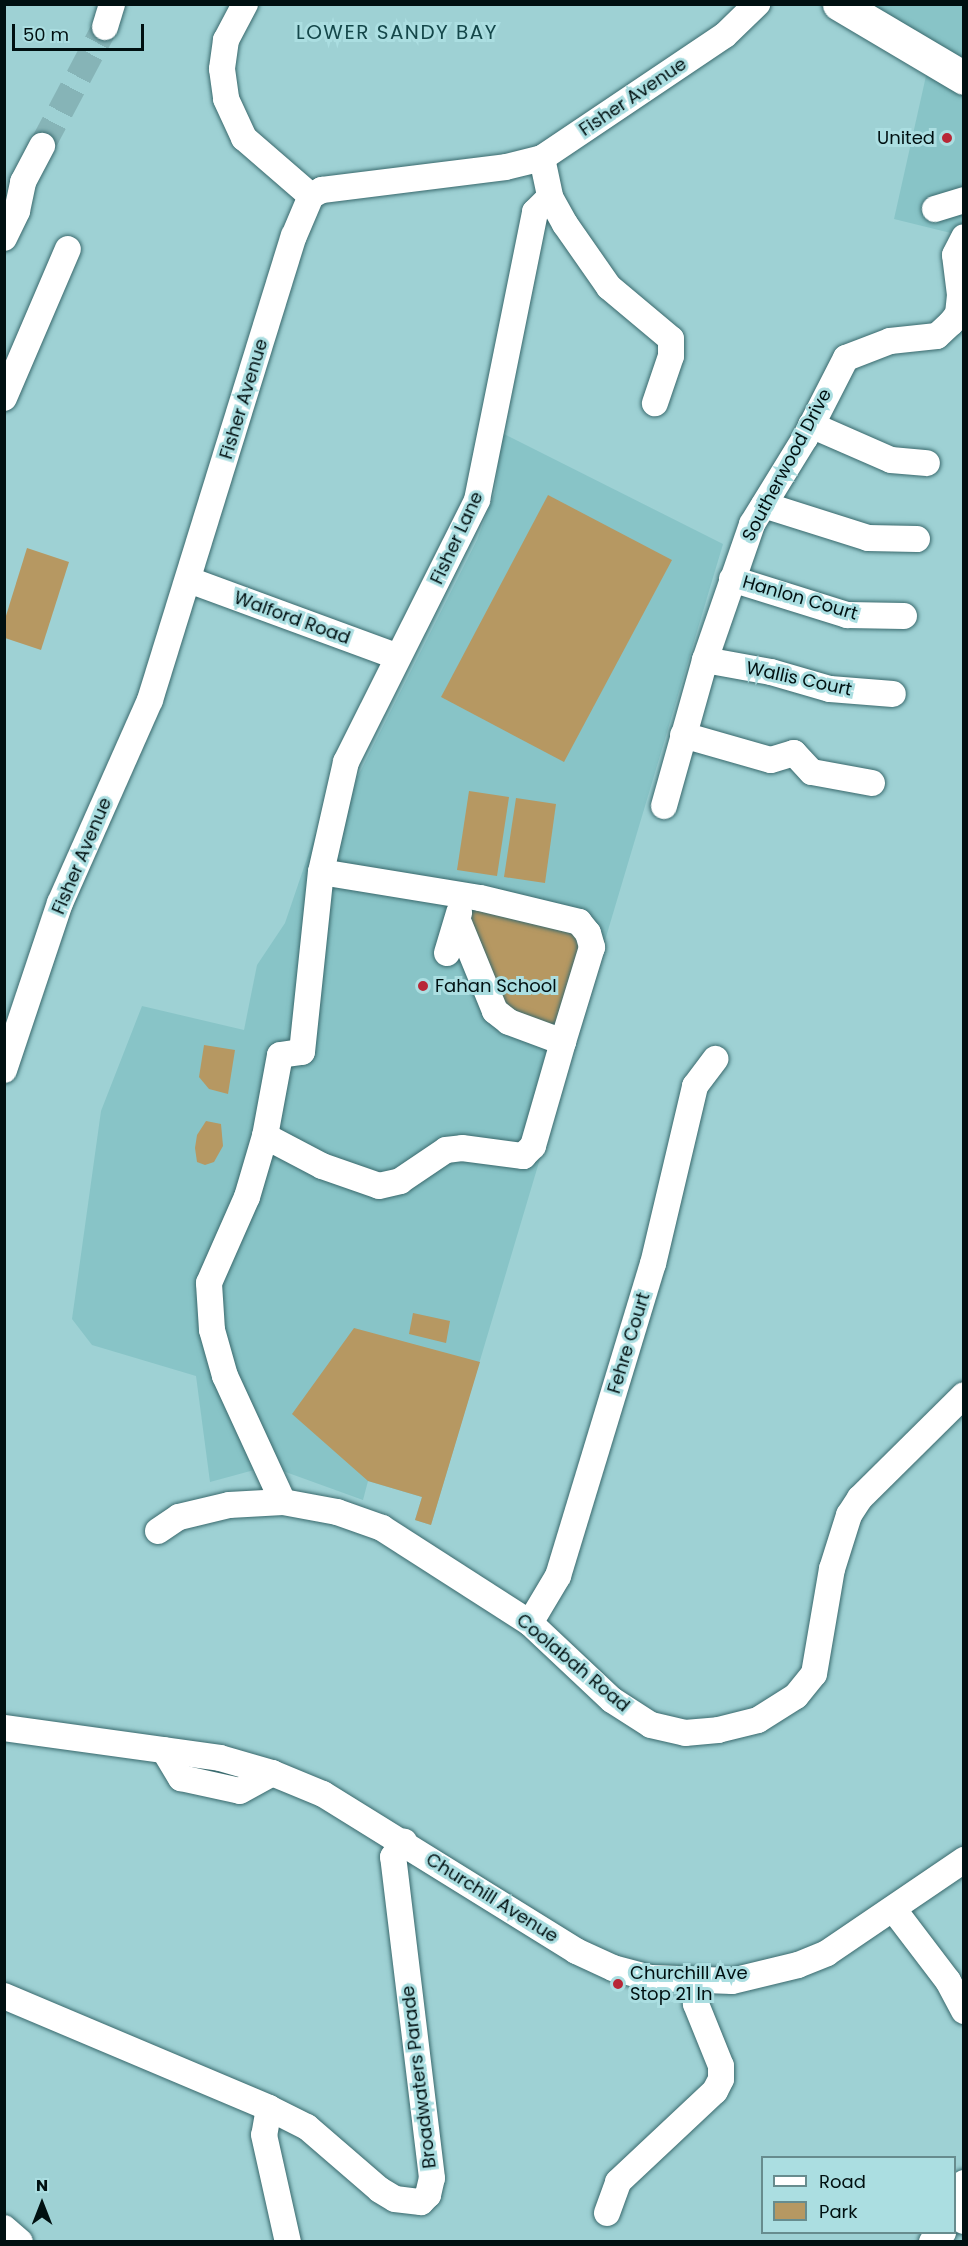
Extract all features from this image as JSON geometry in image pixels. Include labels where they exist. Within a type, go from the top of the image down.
[{"type":"main road","points":[[839,4],[963,78]]},
{"type":"street","points":[[244,4],[226,40],[222,69],[226,99],[244,138],[311,196]]},
{"type":"street","name":"Fisher Avenue","points":[[4,1070],[9,1041],[60,903],[150,700],[294,236],[311,196],[322,190],[506,167],[542,158],[725,35],[758,4]]},
{"type":"street","points":[[4,238],[16,212],[23,182],[42,146]]},
{"type":"street","points":[[542,158],[550,197],[609,287],[671,339],[671,356],[655,403]]},
{"type":"street","name":"Fisher Lane","points":[[265,1136],[280,1055],[302,1052],[325,918],[321,872],[328,831],[346,762],[396,656],[477,500],[535,212],[550,197]]},
{"type":"street","points":[[935,209],[963,200]]},
{"type":"street","name":"Southerwood Drive","points":[[664,806],[705,660],[752,524],[812,425],[846,358],[890,341],[937,336],[958,314],[960,296],[955,255],[963,237]]},
{"type":"street","points":[[4,398],[68,249]]},
{"type":"street","points":[[812,425],[891,460],[927,463]]},
{"type":"street","points":[[764,505],[868,538],[917,539]]},
{"type":"street","name":"Hanlon Court","points":[[732,579],[847,615],[904,616]]},
{"type":"street","name":"Walford Road","points":[[189,580],[396,656]]},
{"type":"street","name":"Wallis Court","points":[[705,660],[771,672],[830,689],[893,694]]},
{"type":"street","points":[[683,735],[771,760],[795,753],[812,772],[872,783]]},
{"type":"street","points":[[283,1502],[225,1376],[212,1330],[209,1283],[247,1197],[265,1136],[322,1166],[379,1186],[400,1181],[446,1150],[462,1148],[524,1156],[533,1146],[592,947],[585,928],[564,916],[321,872]]},
{"type":"street","points":[[455,896],[458,921],[495,1011],[509,1022],[563,1042]]},
{"type":"street","points":[[447,953],[458,921]]},
{"type":"street","name":"Fehre Court","points":[[530,1623],[558,1576],[653,1264],[695,1086],[715,1059]]},
{"type":"street","name":"Coolabah Road","points":[[158,1532],[179,1517],[229,1504],[283,1502],[337,1512],[382,1528],[530,1623],[612,1700],[651,1725],[685,1733],[758,1720],[796,1696],[814,1674],[832,1569],[841,1535],[860,1498],[963,1395]]},
{"type":"street","name":"Churchill Avenue","points":[[4,1728],[220,1758],[272,1773],[323,1794],[404,1842],[576,1952],[613,1968],[651,1978],[697,1982],[732,1981],[798,1965],[827,1953],[894,1910],[963,1860]]},
{"type":"street","name":"Broadwaters Parade","points":[[4,1996],[269,2108],[307,2127],[394,2199],[412,2204],[428,2195],[432,2178],[393,1857],[404,1842]]},
{"type":"street","points":[[894,1910],[948,1981],[963,2011]]},
{"type":"street","points":[[607,2213],[618,2182],[715,2091],[721,2079],[721,2066],[696,2004],[697,1982]]},
{"type":"street","points":[[269,2108],[264,2135],[288,2241]]},
{"type":"street","points":[[4,2228],[20,2241]]},
{"type":"shaded area","points":[[839,5],[963,5],[963,236],[894,219],[930,58]]},
{"type":"shaded area","name":"Fahan School","points":[[502,433],[723,544],[431,1525],[415,1520],[422,1497],[368,1481],[363,1500],[269,1466],[210,1482],[196,1376],[92,1345],[72,1319],[101,1111],[142,1006],[244,1030],[257,965],[285,923],[317,829],[341,835],[357,778],[477,540],[495,492]]},
{"type":"green space","points":[[548,495],[672,560],[564,762],[441,697]]},
{"type":"green space","points":[[27,548],[69,562],[41,650],[5,638],[5,619]]},
{"type":"green space","points":[[469,791],[509,797],[497,876],[457,870]]},
{"type":"green space","points":[[516,798],[556,804],[545,883],[504,877]]},
{"type":"green space","points":[[464,908],[565,920],[586,944],[565,1019],[555,1025],[526,1019],[502,1005]]},
{"type":"green space","points":[[204,1045],[235,1050],[228,1094],[209,1089],[199,1077]]},
{"type":"green space","points":[[206,1121],[221,1124],[223,1146],[214,1162],[205,1165],[197,1162],[195,1148],[197,1135]]},
{"type":"green space","points":[[413,1313],[450,1321],[446,1343],[409,1334]]},
{"type":"green space","points":[[354,1328],[480,1362],[431,1525],[415,1520],[422,1497],[368,1481],[292,1414]]},
{"type":"tunnel","points":[[42,146],[105,27]]},
{"type":"place","name":"United","points":[[947,138]]},
{"type":"place","name":"Fahan School","points":[[423,986]]},
{"type":"place","name":"Churchill Ave Stop 21 In","points":[[618,1984]]},
{"type":"district","name":"LOWER SANDY BAY","points":[[397,32]]}]
